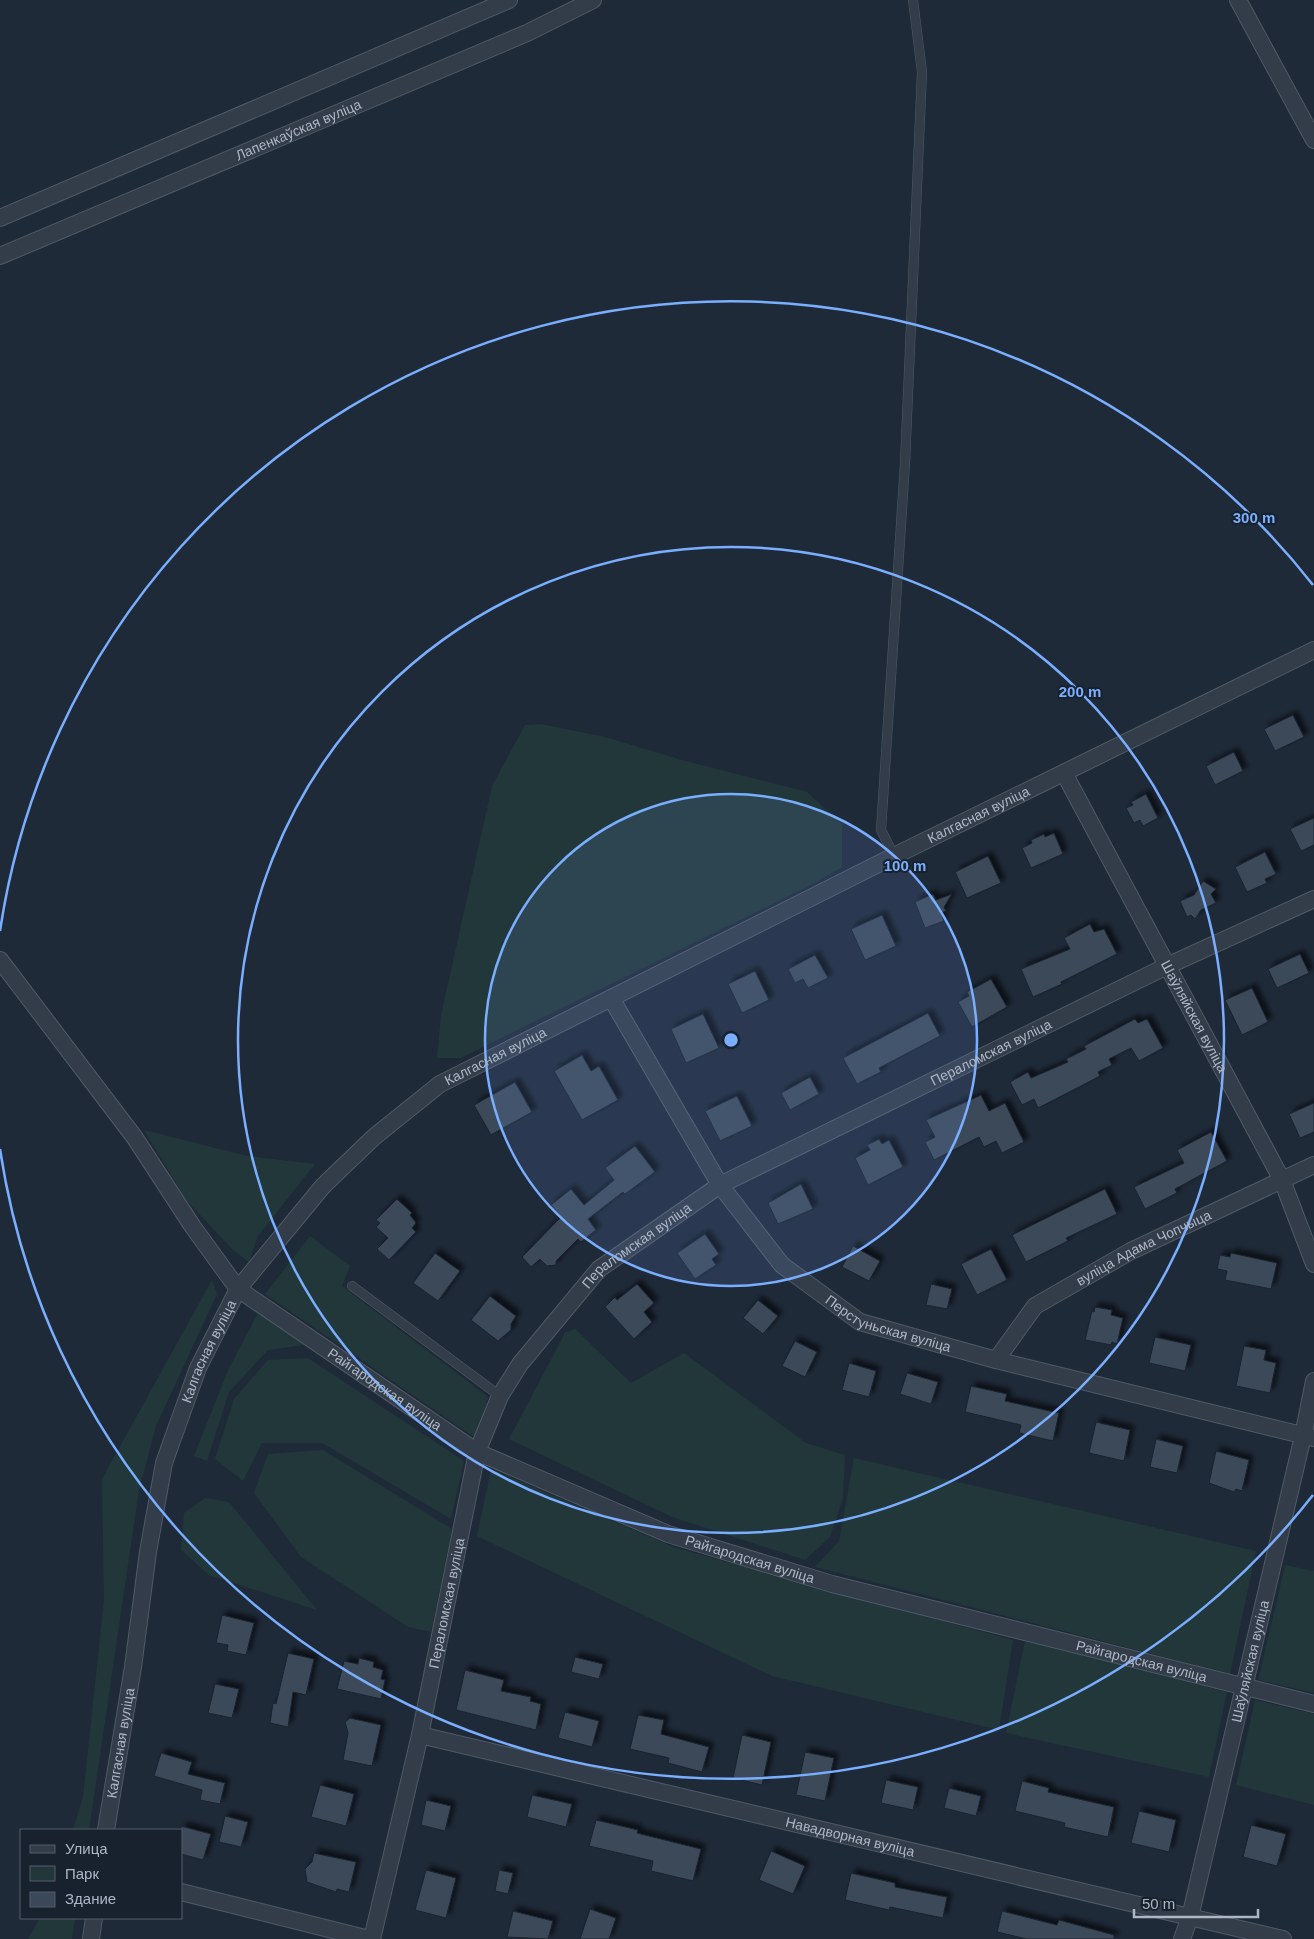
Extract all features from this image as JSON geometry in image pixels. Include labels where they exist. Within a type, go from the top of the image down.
[{"type":"street","points":[[0,218],[509,0]]},
{"type":"street","name":"Лапенкаўская вуліца","points":[[0,256],[527,32],[593,0]]},
{"type":"street","points":[[1238,0],[1314,140]]},
{"type":"street","name":"Калгасная вуліца","points":[[106,1829],[133,1667],[148,1552],[164,1463],[198,1368],[238,1289],[323,1186],[374,1137],[440,1084],[894,856],[1314,650]]},
{"type":"street","name":"Шаўляйская вуліца","points":[[1064,773],[1282,1180],[1314,1264]]},
{"type":"street","name":"Пераломская вуліца","points":[[370,1939],[420,1735],[478,1452],[500,1396],[520,1364],[599,1269],[720,1185],[1167,966],[1314,900]]},
{"type":"street","points":[[0,960],[135,1138],[238,1289]]},
{"type":"street","name":"Перстуньская вуліца","points":[[611,998],[720,1185],[782,1265],[860,1322],[996,1360],[1309,1437]]},
{"type":"street","name":"вуліца Адама Чопчыца","points":[[996,1360],[1035,1306],[1131,1251],[1314,1165]]},
{"type":"street","name":"Райгародская вуліца","points":[[238,1289],[478,1452],[668,1534],[832,1584],[1243,1688],[1314,1704]]},
{"type":"street","name":"Шаўляйская вуліца","points":[[1182,1939],[1190,1917],[1243,1688],[1309,1437],[1314,1381]]},
{"type":"street","name":"Навадворная вуліца","points":[[420,1735],[1283,1939]]},
{"type":"street","points":[[182,1892],[370,1939]]},
{"type":"street","points":[[91,1939],[94,1919]]},
{"type":"lane","points":[[894,856],[881,830],[905,463],[921,82],[913,0]]},
{"type":"lane","points":[[352,1286],[500,1396]]},
{"type":"green space","points":[[541,724],[605,737],[682,760],[807,792],[842,824],[842,867],[815,883],[461,1058],[437,1058],[441,1015],[492,786],[525,725]]},
{"type":"green space","points":[[144,1130],[247,1156],[315,1164],[258,1236],[249,1262],[233,1250],[186,1200]]},
{"type":"green space","points":[[310,1236],[350,1266],[342,1286],[488,1397],[477,1439],[265,1294]]},
{"type":"green space","points":[[212,1280],[217,1294],[156,1426],[139,1490],[89,1829],[73,1829],[83,1797],[104,1600],[102,1479]]},
{"type":"green space","points":[[260,1309],[304,1345],[268,1350],[229,1392],[207,1461],[194,1456],[228,1370]]},
{"type":"green space","points":[[575,1329],[631,1383],[684,1353],[806,1443],[845,1455],[843,1498],[830,1537],[805,1560],[672,1517],[509,1439],[565,1333]]},
{"type":"green space","points":[[308,1358],[464,1461],[451,1519],[322,1443],[262,1443],[243,1481],[215,1459],[234,1399],[268,1360]]},
{"type":"green space","points":[[323,1450],[452,1529],[431,1632],[408,1627],[301,1557],[254,1493],[268,1454]]},
{"type":"green space","points":[[854,1458],[1256,1551],[1230,1674],[815,1567],[839,1541]]},
{"type":"green space","points":[[491,1469],[676,1548],[1013,1640],[999,1730],[772,1676],[477,1536]]},
{"type":"green space","points":[[205,1498],[229,1502],[317,1610],[209,1575],[181,1550],[184,1513]]},
{"type":"green space","points":[[1285,1565],[1314,1571],[1314,1693],[1258,1680]]},
{"type":"green space","points":[[1025,1640],[1227,1692],[1209,1777],[1006,1733]]},
{"type":"green space","points":[[1255,1700],[1314,1714],[1314,1805],[1236,1785]]},
{"type":"green space","points":[[39,1919],[75,1919],[72,1939],[28,1939]]},
{"type":"building","points":[[1293,715],[1304,737],[1275,751],[1264,729]]},
{"type":"building","points":[[1234,752],[1243,771],[1215,785],[1206,766]]},
{"type":"building","points":[[1146,794],[1158,818],[1143,826],[1140,820],[1134,823],[1126,808],[1133,805],[1131,802]]},
{"type":"building","points":[[1314,818],[1314,845],[1301,851],[1290,829]]},
{"type":"building","points":[[1054,833],[1063,854],[1031,868],[1022,848],[1032,843],[1031,840],[1044,834],[1045,837]]},
{"type":"building","points":[[1265,852],[1276,874],[1265,879],[1267,883],[1247,892],[1235,867]]},
{"type":"building","points":[[988,856],[1001,883],[967,898],[955,872]]},
{"type":"building","points":[[1203,881],[1216,889],[1211,894],[1216,903],[1201,910],[1195,919],[1191,915],[1187,917],[1180,901],[1194,895]]},
{"type":"building","points":[[933,894],[936,900],[952,894],[944,907],[946,911],[941,913],[944,921],[925,928],[915,902]]},
{"type":"building","points":[[882,915],[896,946],[865,960],[851,929]]},
{"type":"building","points":[[1090,924],[1094,932],[1104,929],[1117,954],[1061,982],[1062,984],[1033,997],[1021,969],[1070,949],[1064,938]]},
{"type":"building","points":[[1300,954],[1309,973],[1277,988],[1268,969]]},
{"type":"building","points":[[815,955],[828,978],[808,988],[803,979],[795,983],[788,969]]},
{"type":"building","points":[[755,971],[769,1000],[742,1013],[728,984]]},
{"type":"building","points":[[991,979],[1007,1007],[972,1027],[958,1002],[969,996],[967,992]]},
{"type":"building","points":[[1252,988],[1268,1022],[1242,1035],[1225,1000]]},
{"type":"building","points":[[928,1013],[940,1036],[879,1068],[881,1072],[857,1084],[843,1058]]},
{"type":"building","points":[[703,1014],[719,1048],[686,1063],[671,1029]]},
{"type":"building","points":[[1135,1019],[1138,1023],[1147,1019],[1163,1048],[1139,1061],[1131,1048],[1109,1059],[1112,1065],[1098,1072],[1100,1076],[1081,1086],[1038,1108],[1034,1099],[1022,1105],[1010,1082],[1028,1072],[1031,1078],[1068,1062],[1066,1059],[1086,1049],[1084,1046]]},
{"type":"building","points":[[582,1055],[591,1071],[599,1066],[618,1100],[582,1120],[554,1071]]},
{"type":"building","points":[[810,1077],[819,1094],[790,1110],[781,1093]]},
{"type":"building","points":[[515,1082],[532,1112],[491,1135],[474,1105]]},
{"type":"building","points":[[981,1095],[989,1111],[1005,1103],[1024,1142],[1002,1153],[996,1141],[984,1147],[979,1137],[934,1160],[925,1142],[935,1137],[926,1120]]},
{"type":"building","points":[[737,1096],[752,1126],[720,1141],[705,1111]]},
{"type":"building","points":[[1314,1103],[1314,1132],[1300,1138],[1289,1114]]},
{"type":"building","points":[[1211,1132],[1227,1161],[1175,1189],[1177,1193],[1145,1209],[1134,1187],[1184,1163],[1177,1150]]},
{"type":"building","points":[[879,1139],[882,1144],[889,1140],[903,1167],[868,1185],[855,1158],[870,1150],[867,1145]]},
{"type":"building","points":[[635,1146],[655,1172],[625,1194],[623,1192],[588,1219],[596,1230],[581,1242],[578,1239],[556,1261],[556,1265],[547,1266],[540,1259],[531,1267],[522,1257],[561,1217],[551,1205],[571,1189],[584,1205],[614,1180],[605,1168]]},
{"type":"building","points":[[801,1184],[813,1209],[778,1224],[768,1203]]},
{"type":"building","points":[[1105,1189],[1117,1214],[1066,1238],[1068,1241],[1026,1262],[1012,1235]]},
{"type":"building","points":[[397,1199],[412,1213],[410,1215],[416,1223],[412,1228],[416,1232],[389,1260],[377,1249],[388,1238],[376,1227],[380,1223],[376,1220]]},
{"type":"building","points":[[705,1234],[719,1254],[712,1259],[716,1265],[695,1279],[677,1253]]},
{"type":"building","points":[[853,1246],[880,1261],[869,1281],[842,1267]]},
{"type":"building","points":[[991,1249],[1007,1280],[977,1295],[961,1264]]},
{"type":"building","points":[[435,1253],[460,1271],[438,1301],[413,1283]]},
{"type":"building","points":[[1231,1253],[1277,1263],[1271,1289],[1225,1280],[1227,1271],[1217,1269],[1220,1255],[1230,1257]]},
{"type":"building","points":[[637,1284],[654,1303],[644,1312],[652,1322],[634,1339],[605,1307],[615,1297],[617,1300]]},
{"type":"building","points":[[931,1284],[952,1289],[947,1309],[926,1305]]},
{"type":"building","points":[[490,1296],[516,1316],[511,1324],[511,1330],[498,1341],[471,1320]]},
{"type":"building","points":[[758,1300],[778,1316],[763,1334],[743,1318]]},
{"type":"building","points":[[1095,1307],[1112,1310],[1111,1315],[1123,1318],[1117,1344],[1112,1342],[1111,1345],[1085,1340],[1092,1311],[1094,1312]]},
{"type":"building","points":[[1155,1337],[1191,1345],[1185,1371],[1149,1363]]},
{"type":"building","points":[[795,1341],[817,1352],[805,1377],[782,1366]]},
{"type":"building","points":[[1244,1346],[1266,1350],[1264,1360],[1276,1363],[1270,1393],[1236,1386]]},
{"type":"building","points":[[849,1363],[876,1371],[869,1397],[842,1390]]},
{"type":"building","points":[[907,1373],[938,1382],[931,1404],[900,1394]]},
{"type":"building","points":[[971,1386],[1007,1394],[1005,1401],[1059,1413],[1053,1441],[1019,1433],[1021,1425],[965,1412]]},
{"type":"building","points":[[1096,1422],[1130,1430],[1124,1461],[1089,1453]]},
{"type":"building","points":[[1156,1439],[1183,1446],[1177,1473],[1150,1467]]},
{"type":"building","points":[[1216,1451],[1249,1460],[1242,1491],[1236,1489],[1234,1492],[1209,1483]]},
{"type":"building","points":[[222,1615],[254,1623],[246,1655],[227,1651],[228,1645],[216,1643]]},
{"type":"building","points":[[288,1653],[314,1659],[306,1695],[293,1692],[288,1727],[270,1723],[273,1703],[276,1704]]},
{"type":"building","points":[[575,1657],[603,1664],[599,1679],[571,1672]]},
{"type":"building","points":[[359,1658],[374,1662],[373,1667],[383,1670],[381,1679],[385,1680],[381,1699],[337,1689],[344,1661],[358,1664]]},
{"type":"building","points":[[465,1670],[504,1680],[501,1691],[531,1697],[530,1701],[541,1704],[536,1730],[456,1710]]},
{"type":"building","points":[[215,1684],[239,1689],[232,1718],[208,1713]]},
{"type":"building","points":[[565,1712],[599,1721],[592,1747],[558,1738]]},
{"type":"building","points":[[638,1715],[664,1720],[661,1734],[709,1747],[702,1772],[668,1763],[669,1758],[630,1749]]},
{"type":"building","points":[[350,1718],[381,1725],[372,1766],[343,1760],[348,1733],[345,1722]]},
{"type":"building","points":[[742,1735],[771,1742],[762,1785],[733,1778]]},
{"type":"building","points":[[805,1752],[834,1758],[825,1801],[796,1795]]},
{"type":"building","points":[[161,1753],[192,1762],[188,1774],[225,1783],[220,1804],[200,1800],[202,1790],[154,1776]]},
{"type":"building","points":[[886,1780],[918,1787],[913,1810],[881,1803]]},
{"type":"building","points":[[1022,1781],[1049,1788],[1048,1792],[1114,1807],[1108,1837],[1064,1827],[1065,1823],[1015,1811]]},
{"type":"building","points":[[320,1785],[354,1794],[346,1826],[311,1817]]},
{"type":"building","points":[[949,1788],[981,1796],[976,1816],[944,1808]]},
{"type":"building","points":[[532,1795],[572,1804],[566,1827],[527,1817]]},
{"type":"building","points":[[426,1800],[451,1806],[445,1831],[421,1825]]},
{"type":"building","points":[[1139,1811],[1176,1820],[1169,1852],[1131,1843]]},
{"type":"building","points":[[225,1816],[248,1822],[241,1847],[219,1842]]},
{"type":"building","points":[[596,1820],[638,1830],[637,1833],[701,1849],[693,1881],[651,1871],[653,1861],[589,1846]]},
{"type":"building","points":[[1251,1825],[1286,1834],[1277,1866],[1243,1857]]},
{"type":"building","points":[[181,1826],[211,1834],[203,1860],[182,1854]]},
{"type":"building","points":[[771,1851],[805,1866],[793,1894],[759,1880]]},
{"type":"building","points":[[314,1853],[356,1862],[349,1892],[337,1889],[336,1892],[307,1882],[305,1869],[312,1862]]},
{"type":"building","points":[[426,1870],[456,1878],[446,1918],[415,1910]]},
{"type":"building","points":[[499,1870],[513,1873],[508,1894],[495,1891]]},
{"type":"building","points":[[851,1873],[895,1883],[895,1887],[947,1897],[943,1918],[890,1907],[889,1910],[845,1900]]},
{"type":"building","points":[[590,1909],[616,1918],[609,1939],[580,1939]]},
{"type":"building","points":[[513,1911],[553,1921],[548,1939],[507,1937]]},
{"type":"building","points":[[1002,1911],[1057,1925],[1059,1920],[1114,1935],[1114,1939],[1027,1939],[997,1932]]}]
